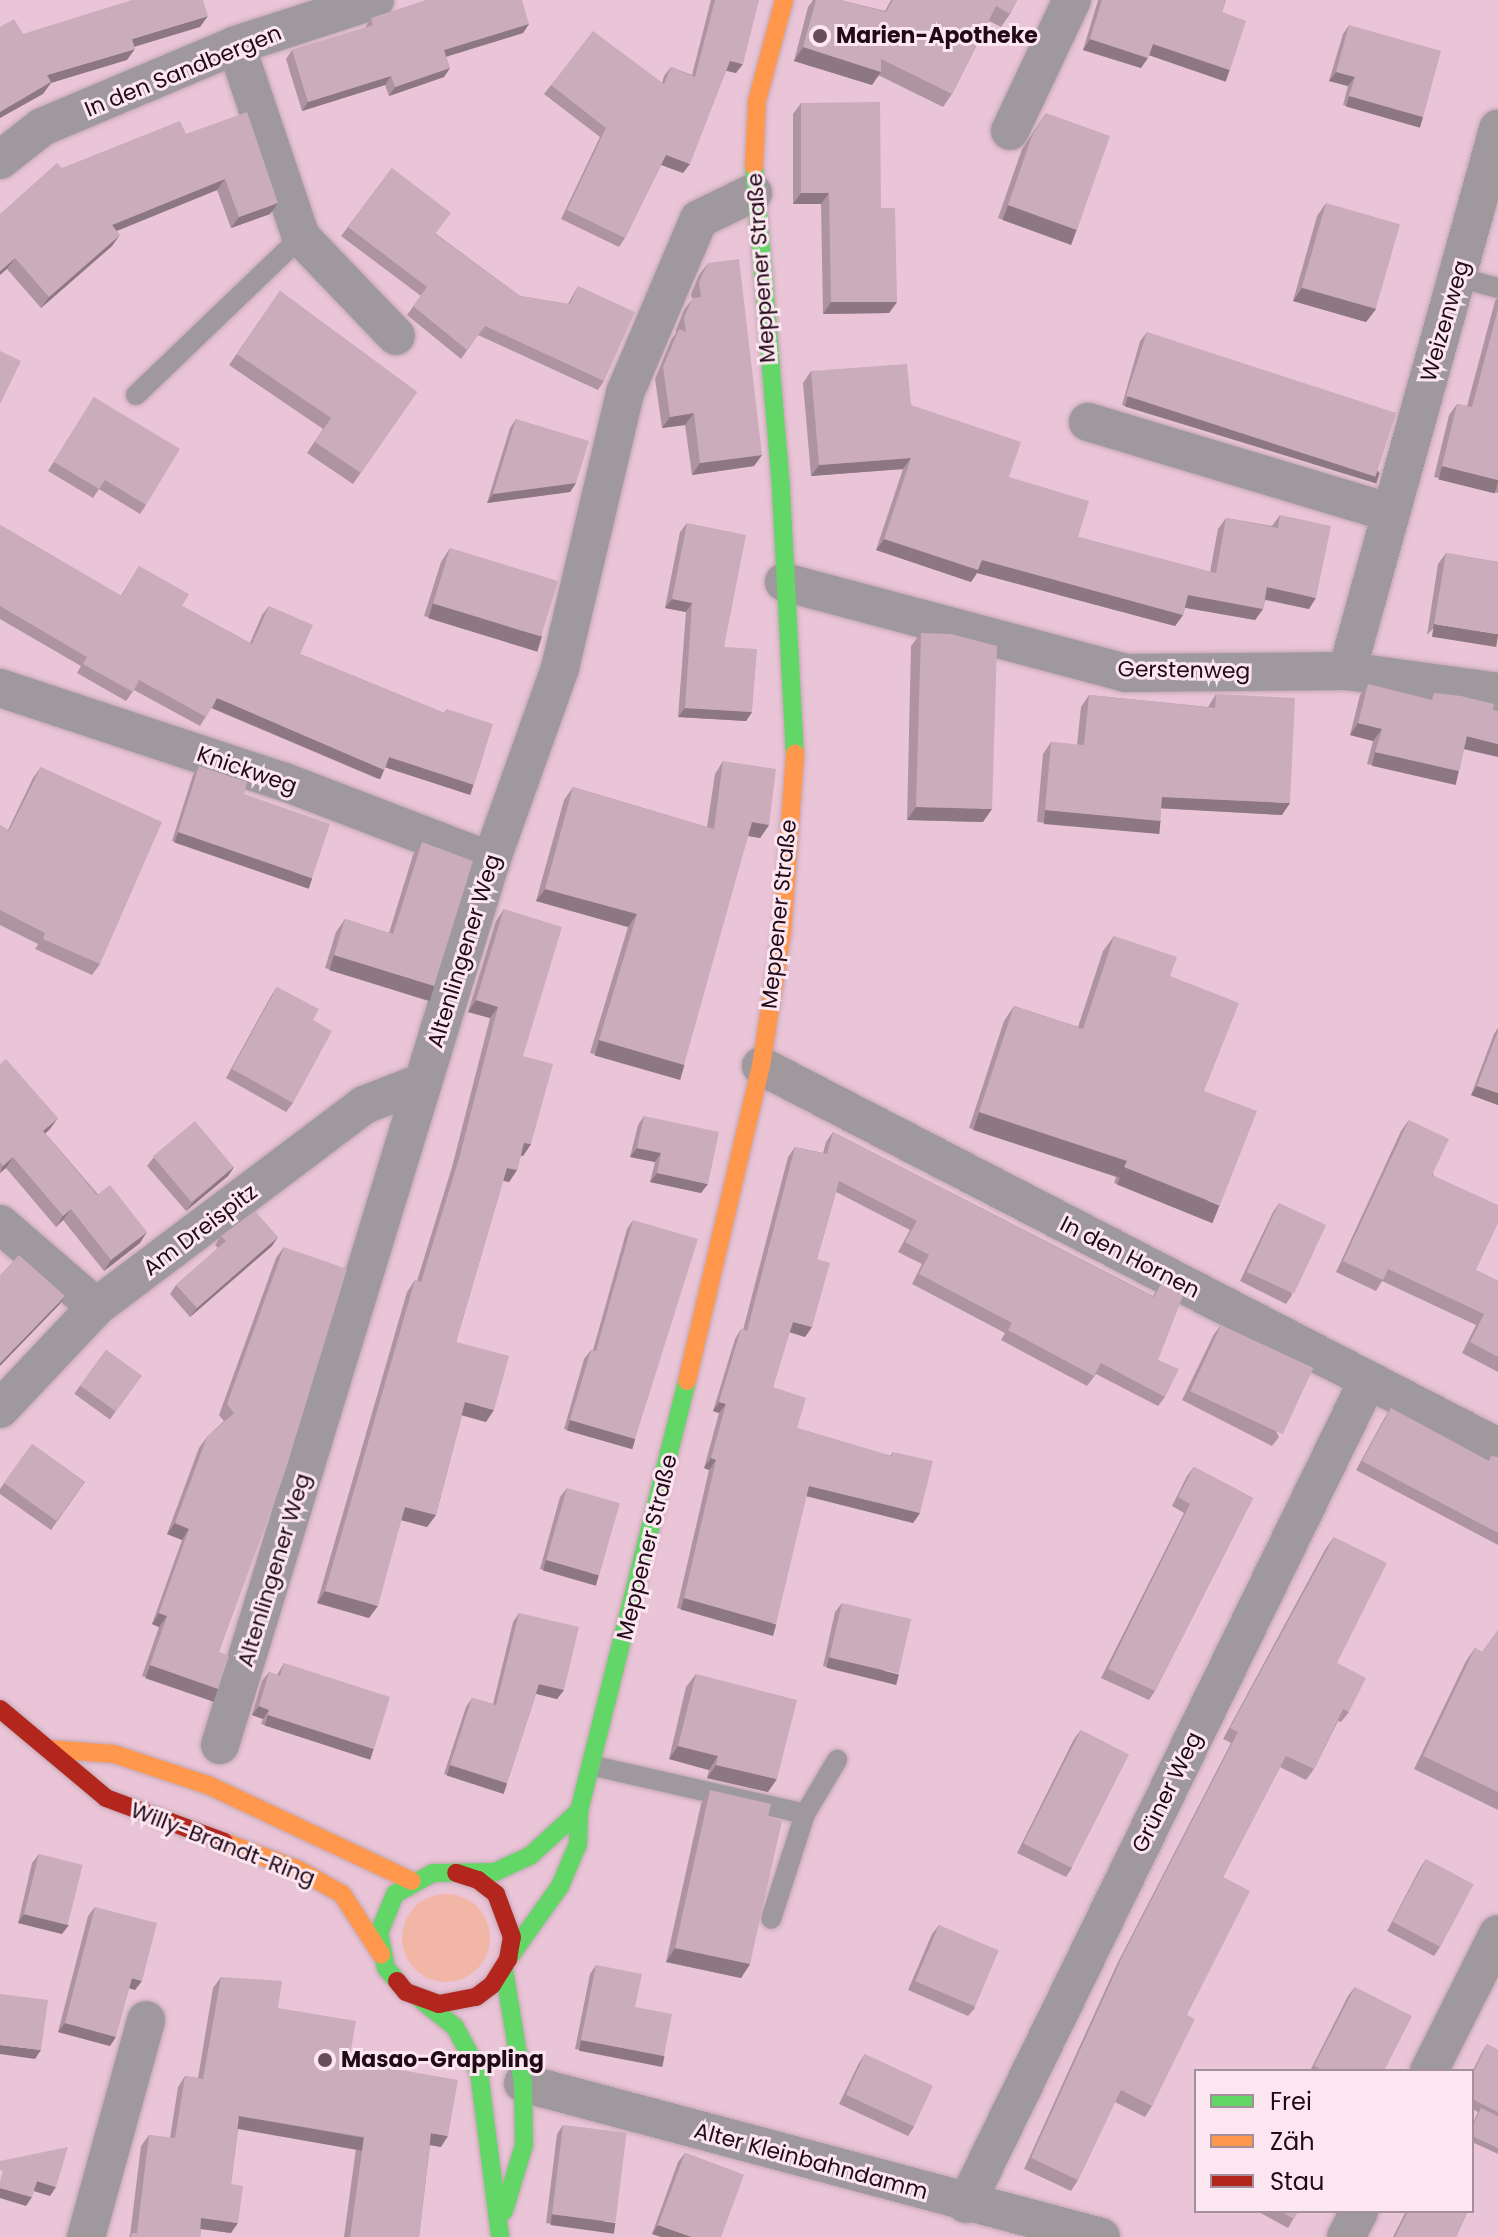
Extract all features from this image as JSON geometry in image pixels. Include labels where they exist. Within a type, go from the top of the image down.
[{"type":"main road","name":"Meppener Straße","points":[[506,1964],[560,1886],[578,1844],[579,1811],[594,1766],[761,1066],[782,932],[795,746],[781,490],[753,193],[757,101],[784,0]]},
{"type":"main road","name":"Willy-Brandt-Ring","points":[[1,1714],[49,1749],[106,1798],[299,1870],[342,1894],[381,1954]]},
{"type":"main road","name":"Willy-Brandt-Ring","points":[[49,1749],[114,1754],[208,1785],[412,1881]]},
{"type":"main road","name":"Meppener Straße","points":[[456,1873],[495,1872],[531,1855],[579,1811]]},
{"type":"main road","points":[[433,1873],[456,1873],[478,1880],[496,1894],[512,1937],[506,1964],[523,2083],[524,2145],[500,2231],[479,2072],[455,2027],[395,1981],[381,1954],[384,1912],[412,1881],[433,1873]]},
{"type":"main road","points":[[420,1999],[448,2004],[476,1997],[506,1964]]},
{"type":"street","name":"In den Sandbergen","points":[[0,160],[42,127],[236,45],[375,0]]},
{"type":"street","points":[[1010,131],[1072,0]]},
{"type":"street","points":[[236,45],[301,237],[396,336]]},
{"type":"street","name":"Weizenweg","points":[[1347,671],[1498,129]]},
{"type":"street","name":"Altenlingener Weg","points":[[220,1745],[402,1164],[423,1082],[491,861],[560,668],[631,379],[699,219],[753,193]]},
{"type":"street","points":[[1088,422],[1391,513]]},
{"type":"street","name":"Gerstenweg","points":[[784,582],[1125,673],[1347,671],[1498,692]]},
{"type":"street","name":"Knickweg","points":[[0,688],[285,782],[491,861]]},
{"type":"street","name":"In den Hornen","points":[[761,1066],[1498,1447]]},
{"type":"street","name":"Am Dreispitz","points":[[0,1409],[96,1307],[364,1105],[423,1082]]},
{"type":"street","points":[[0,1224],[96,1307]]},
{"type":"street","name":"Grüner Weg","points":[[966,2204],[1368,1380]]},
{"type":"street","points":[[1430,2069],[1498,1934]]},
{"type":"street","points":[[86,2237],[146,2020]]},
{"type":"street","name":"Alter Kleinbahndamm","points":[[523,2083],[966,2204],[1101,2237]]},
{"type":"street","points":[[1346,2237],[1358,2213]]},
{"type":"lane","points":[[136,395],[301,237]]},
{"type":"lane","points":[[1457,277],[1498,288]]},
{"type":"lane","points":[[771,1919],[805,1814],[837,1760]]},
{"type":"lane","points":[[594,1766],[805,1814]]},
{"type":"shaded area","points":[[446,1894],[471,1901],[483,1913],[490,1938],[483,1963],[471,1975],[446,1982],[421,1975],[409,1963],[402,1938],[409,1913],[421,1901]]},
{"type":"building","points":[[132,0],[203,0],[208,16],[132,39],[135,49],[47,75],[51,82],[0,112],[0,27],[14,19],[23,34]]},
{"type":"building","points":[[426,0],[522,0],[529,24],[444,50],[450,68],[395,87],[391,76],[308,102],[292,50],[373,25],[371,18]]},
{"type":"building","points":[[715,0],[759,0],[743,64],[730,61],[690,164],[666,155],[625,238],[567,210],[606,128],[551,85],[593,31],[664,84],[671,67],[695,77]]},
{"type":"building","points":[[816,0],[840,0],[886,12],[893,0],[1017,0],[1010,14],[996,6],[952,94],[881,59],[881,72],[803,47]]},
{"type":"building","points":[[1102,0],[1226,0],[1222,12],[1246,21],[1230,70],[1153,44],[1148,58],[1090,39]]},
{"type":"building","points":[[1349,25],[1441,51],[1423,117],[1349,96],[1355,77],[1336,72]]},
{"type":"building","points":[[880,102],[881,208],[895,208],[897,302],[831,302],[829,193],[801,193],[801,103]]},
{"type":"building","points":[[247,112],[278,203],[239,217],[225,179],[112,225],[120,235],[49,297],[15,258],[0,271],[0,214],[57,163],[62,168],[180,121],[186,134]]},
{"type":"building","points":[[1046,113],[1110,136],[1077,230],[1008,205],[1032,136]]},
{"type":"building","points":[[392,168],[451,213],[435,234],[520,296],[570,304],[578,286],[635,312],[604,381],[485,326],[467,350],[413,306],[427,287],[348,227]]},
{"type":"building","points":[[1326,203],[1400,224],[1376,309],[1302,288]]},
{"type":"building","points":[[739,259],[762,455],[700,463],[694,413],[670,417],[663,367],[679,329],[686,332],[684,318],[692,298],[701,297],[699,282],[708,263]]},
{"type":"building","points":[[280,291],[417,392],[361,473],[315,442],[331,418],[237,354]]},
{"type":"building","points":[[1498,309],[1498,480],[1442,466],[1457,404],[1472,407]]},
{"type":"building","points":[[1147,332],[1396,413],[1375,477],[1126,396]]},
{"type":"building","points":[[0,351],[21,361],[0,404]]},
{"type":"building","points":[[907,364],[911,405],[1021,442],[1009,477],[1089,501],[1078,537],[1216,573],[1226,518],[1278,528],[1280,515],[1331,526],[1316,598],[1267,587],[1263,609],[1188,595],[1183,615],[982,560],[978,570],[884,539],[911,458],[819,465],[811,371]]},
{"type":"building","points":[[94,397],[180,449],[146,505],[105,480],[99,489],[54,462]]},
{"type":"building","points":[[516,419],[589,441],[576,483],[493,494]]},
{"type":"building","points":[[687,523],[746,535],[724,647],[757,649],[752,712],[685,708],[692,603],[672,599]]},
{"type":"building","points":[[0,525],[122,596],[139,566],[189,594],[182,606],[252,644],[269,606],[313,625],[300,654],[445,713],[447,709],[493,724],[474,785],[389,757],[384,770],[217,698],[206,717],[139,680],[133,692],[83,664],[87,657],[0,606]]},
{"type":"building","points":[[450,548],[558,581],[541,637],[433,603]]},
{"type":"building","points":[[1446,553],[1498,562],[1498,634],[1434,624]]},
{"type":"building","points":[[921,633],[951,634],[997,646],[992,809],[916,807]]},
{"type":"building","points":[[1368,684],[1432,700],[1434,693],[1494,704],[1493,710],[1498,711],[1498,744],[1467,736],[1459,771],[1375,752],[1382,729],[1358,723]]},
{"type":"building","points":[[1216,694],[1295,698],[1290,803],[1162,797],[1160,821],[1045,810],[1051,742],[1084,745],[1089,695],[1215,708]]},
{"type":"building","points":[[723,761],[776,769],[769,825],[752,822],[684,1065],[599,1040],[637,914],[545,889],[573,787],[714,829]]},
{"type":"building","points":[[199,766],[247,782],[244,794],[330,824],[312,878],[178,832]]},
{"type":"building","points":[[41,767],[162,822],[100,964],[43,939],[45,933],[0,910],[0,825],[9,831]]},
{"type":"building","points":[[422,842],[473,861],[434,986],[334,955],[345,919],[393,934]]},
{"type":"building","points":[[504,909],[562,927],[523,1056],[553,1064],[531,1144],[524,1143],[517,1170],[507,1168],[456,1342],[509,1356],[494,1410],[465,1402],[436,1515],[405,1507],[378,1606],[325,1591],[415,1280],[421,1282],[460,1155],[498,1007],[476,1000]]},
{"type":"building","points":[[1114,936],[1177,957],[1170,976],[1239,1003],[1204,1091],[1257,1111],[1220,1205],[1124,1167],[1127,1161],[979,1112],[1014,1006],[1083,1029]]},
{"type":"building","points":[[277,987],[319,1009],[313,1020],[332,1031],[293,1103],[232,1069]]},
{"type":"building","points":[[1498,1031],[1498,1093],[1477,1086]]},
{"type":"building","points":[[6,1059],[58,1118],[43,1131],[97,1195],[110,1185],[147,1232],[111,1260],[71,1209],[63,1216],[13,1157],[3,1166],[0,1162],[0,1064]]},
{"type":"building","points":[[644,1116],[719,1132],[708,1184],[657,1173],[661,1153],[637,1148]]},
{"type":"building","points":[[1409,1120],[1449,1139],[1432,1175],[1498,1205],[1498,1223],[1476,1270],[1498,1281],[1498,1357],[1470,1342],[1484,1314],[1388,1269],[1383,1280],[1343,1261]]},
{"type":"building","points":[[195,1121],[234,1167],[191,1202],[153,1156]]},
{"type":"building","points":[[833,1132],[1154,1297],[1161,1284],[1183,1296],[1158,1360],[1179,1369],[1165,1397],[1101,1363],[1094,1376],[1008,1330],[1012,1323],[919,1274],[929,1255],[905,1242],[917,1221],[839,1181],[817,1259],[830,1263],[812,1327],[793,1322],[773,1387],[806,1398],[797,1428],[892,1456],[893,1452],[933,1461],[920,1513],[809,1486],[776,1624],[684,1598],[716,1460],[711,1458],[726,1404],[719,1402],[741,1329],[747,1331],[795,1147],[827,1154]]},
{"type":"building","points":[[1279,1203],[1326,1225],[1294,1294],[1247,1272]]},
{"type":"building","points":[[255,1211],[278,1237],[197,1308],[176,1285],[226,1241],[221,1236]]},
{"type":"building","points":[[633,1220],[698,1239],[635,1439],[570,1420],[591,1350],[596,1351]]},
{"type":"building","points":[[284,1247],[347,1269],[284,1475],[219,1652],[229,1656],[218,1689],[150,1665],[167,1616],[159,1613],[189,1529],[175,1523],[207,1437],[234,1413],[227,1404]]},
{"type":"building","points":[[19,1255],[65,1296],[0,1363],[0,1275]]},
{"type":"building","points":[[1221,1325],[1313,1368],[1283,1434],[1190,1391]]},
{"type":"building","points":[[106,1350],[142,1376],[116,1411],[80,1386]]},
{"type":"building","points":[[1391,1408],[1489,1461],[1491,1456],[1498,1457],[1498,1533],[1362,1461]]},
{"type":"building","points":[[32,1444],[85,1482],[56,1521],[4,1483]]},
{"type":"building","points":[[1194,1467],[1253,1498],[1155,1691],[1108,1669],[1190,1504],[1178,1497]]},
{"type":"building","points":[[567,1488],[620,1503],[599,1575],[546,1560]]},
{"type":"building","points":[[1334,1537],[1387,1563],[1337,1663],[1366,1678],[1349,1712],[1343,1709],[1314,1769],[1286,1756],[1223,1877],[1250,1891],[1187,2015],[1195,2019],[1152,2106],[1121,2090],[1078,2180],[1031,2158],[1124,1953],[1238,1732],[1230,1728]]},
{"type":"building","points":[[842,1603],[911,1619],[899,1674],[829,1658]]},
{"type":"building","points":[[519,1613],[579,1627],[564,1690],[539,1684],[507,1783],[450,1765],[472,1698],[496,1705]]},
{"type":"building","points":[[1498,1630],[1498,1792],[1423,1756],[1475,1648],[1482,1652]]},
{"type":"building","points":[[284,1663],[390,1697],[374,1749],[268,1715],[269,1710],[259,1706],[269,1672],[280,1676]]},
{"type":"building","points":[[696,1674],[797,1700],[777,1779],[716,1765],[718,1756],[678,1746]]},
{"type":"building","points":[[1081,1730],[1129,1755],[1071,1868],[1023,1843]]},
{"type":"building","points":[[710,1790],[771,1804],[768,1817],[782,1821],[750,1964],[675,1948]]},
{"type":"building","points":[[39,1854],[83,1865],[68,1925],[24,1914]]},
{"type":"building","points":[[1426,1859],[1474,1884],[1440,1947],[1393,1922]]},
{"type":"building","points":[[95,1907],[157,1923],[142,1981],[132,1978],[116,2037],[65,2023]]},
{"type":"building","points":[[939,1925],[999,1950],[975,2007],[915,1981]]},
{"type":"building","points":[[596,1965],[642,1974],[635,2007],[672,2014],[664,2056],[581,2040]]},
{"type":"building","points":[[221,1977],[282,1981],[278,2008],[356,2021],[349,2061],[458,2080],[448,2136],[431,2133],[419,2237],[350,2237],[364,2137],[239,2116],[231,2184],[243,2186],[238,2223],[201,2218],[200,2237],[131,2237],[132,2233],[137,2233],[149,2135],[175,2138],[185,2076],[203,2079]]},
{"type":"building","points":[[1355,1987],[1412,2016],[1385,2069],[1320,2069],[1314,2066]]},
{"type":"building","points":[[0,1994],[48,2000],[41,2050],[0,2045]]},
{"type":"building","points":[[1487,2044],[1498,2050],[1498,2112],[1474,2100],[1474,2071]]},
{"type":"building","points":[[865,2054],[933,2086],[914,2126],[846,2095]]},
{"type":"building","points":[[1481,2108],[1498,2116],[1498,2148],[1474,2137],[1474,2123]]},
{"type":"building","points":[[563,2125],[627,2133],[616,2222],[552,2214]]},
{"type":"building","points":[[68,2147],[56,2187],[37,2181],[32,2197],[0,2188],[3,2171],[0,2170],[0,2161]]},
{"type":"building","points":[[685,2153],[744,2175],[721,2237],[692,2237],[658,2225]]},
{"type":"building","points":[[1284,2213],[1297,2213],[1294,2219]]},
{"type":"building","points":[[1407,2213],[1467,2213],[1456,2237],[1395,2237]]},
{"type":"traffic: fast","points":[[754,166],[781,490],[795,753]]},
{"type":"traffic: fast","points":[[508,1959],[560,1886],[578,1844],[579,1811],[687,1381]]},
{"type":"traffic: fast","points":[[397,1981],[386,1968],[379,1933],[395,1894],[433,1873],[495,1872],[531,1855],[579,1811]]},
{"type":"traffic: fast","points":[[504,1970],[523,2083],[524,2145],[504,2211]]},
{"type":"traffic: fast","points":[[420,1999],[455,2027],[479,2072],[500,2237]]},
{"type":"traffic: slow","points":[[754,166],[757,101],[784,0]]},
{"type":"traffic: slow","points":[[687,1381],[761,1066],[782,932],[795,753]]},
{"type":"traffic: slow","points":[[49,1749],[114,1754],[208,1785],[412,1881]]},
{"type":"traffic: slow","points":[[224,1842],[299,1870],[342,1894],[381,1954]]},
{"type":"traffic: jam","points":[[0,1709],[106,1798],[224,1842]]},
{"type":"traffic: jam","points":[[397,1981],[406,1992],[439,2004],[476,1997],[492,1985],[508,1959],[512,1937],[496,1894],[478,1880],[456,1873]]},
{"type":"place","name":"Marien-Apotheke","points":[[820,36]]},
{"type":"place","name":"Masao-Grappling","points":[[325,2060]]}]
